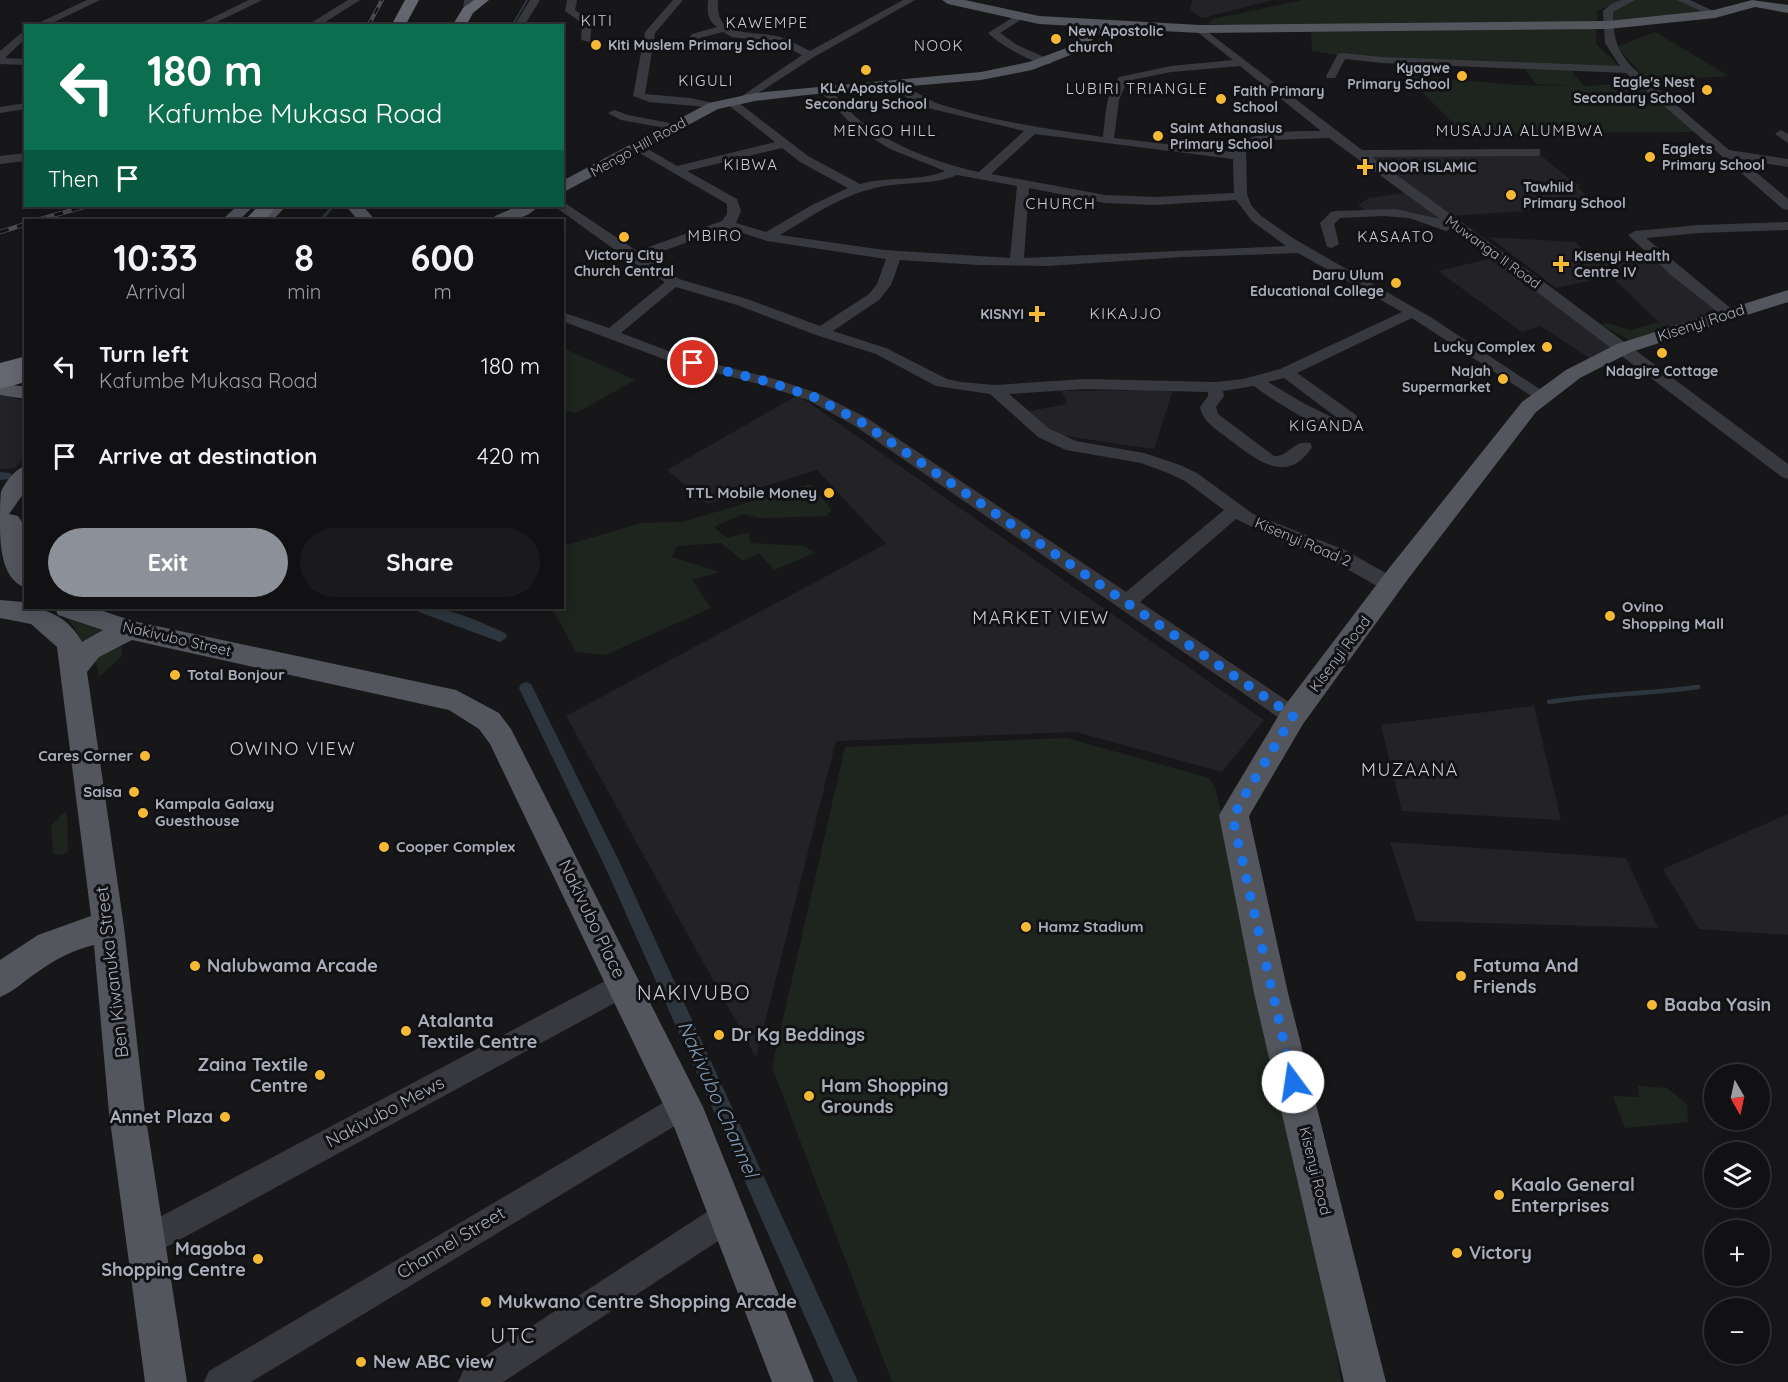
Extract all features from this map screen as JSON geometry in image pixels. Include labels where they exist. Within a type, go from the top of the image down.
[{"type":"highway","points":[[399,24],[411,0]]},
{"type":"highway","points":[[460,24],[472,4]]},
{"type":"main road","points":[[948,0],[1020,16],[1101,25],[1200,29],[1608,23],[1715,14],[1756,1],[1788,9]]},
{"type":"main road","name":"Mengo Hill Road","points":[[564,187],[714,106],[825,90],[989,75],[1047,63],[1069,54],[1090,41],[1101,25]]},
{"type":"main road","points":[[234,219],[275,207]]},
{"type":"main road","points":[[355,207],[366,219]]},
{"type":"main road","points":[[503,219],[528,207]]},
{"type":"main road","name":"Kisenyi Road","points":[[1365,1382],[1271,993],[1233,820],[1239,805],[1293,716],[1513,425],[1542,396],[1588,365],[1624,348],[1725,311],[1788,296]]},
{"type":"main road","points":[[11,377],[24,385]]},
{"type":"main road","points":[[11,377],[24,391]]},
{"type":"main road","points":[[24,478],[3,522],[10,553],[18,571],[24,577]]},
{"type":"main road","points":[[3,522],[24,502]]},
{"type":"main road","points":[[0,596],[24,598]]},
{"type":"main road","name":"Ben Kiwanuka Street","points":[[0,609],[16,610],[52,623],[70,644],[108,927],[127,1113],[166,1382]]},
{"type":"main road","name":"Nakivubo Street","points":[[70,609],[131,630],[289,663]]},
{"type":"main road","points":[[74,672],[81,657],[91,648],[131,630]]},
{"type":"main road","name":"Nakivubo Place","points":[[289,663],[456,700],[489,721],[501,737],[683,1105],[793,1382]]},
{"type":"main road","points":[[0,981],[45,947],[81,932],[108,927]]},
{"type":"street","points":[[41,24],[95,0]]},
{"type":"street","points":[[204,24],[256,0]]},
{"type":"street","points":[[314,24],[355,0]]},
{"type":"street","points":[[520,24],[535,0]]},
{"type":"street","points":[[572,0],[570,11],[587,22],[586,40]]},
{"type":"street","name":"Mengo Hill Road","points":[[678,0],[650,32],[639,96],[714,106]]},
{"type":"street","points":[[713,0],[712,10],[715,21],[740,42],[777,39],[810,54]]},
{"type":"street","points":[[858,188],[804,159],[782,144],[737,101],[810,54],[910,0]]},
{"type":"street","points":[[1630,0],[1608,11],[1607,41],[1615,54],[1629,70],[1788,206]]},
{"type":"street","points":[[1682,0],[1715,14]]},
{"type":"street","points":[[1020,16],[993,33],[1013,47],[1047,63]]},
{"type":"street","points":[[692,40],[696,36],[726,28]]},
{"type":"street","name":"Muwanga II Road","points":[[1200,29],[1239,63],[1332,135],[1624,348],[1788,473]]},
{"type":"street","points":[[0,59],[24,35]]},
{"type":"street","points":[[1331,76],[1342,56],[1629,70]]},
{"type":"street","points":[[0,59],[24,62]]},
{"type":"street","points":[[1108,141],[1114,98],[1118,84],[1123,80],[1171,69],[1239,63]]},
{"type":"street","points":[[1515,65],[1523,79]]},
{"type":"street","points":[[893,84],[918,100],[936,106],[1032,130],[1240,156]]},
{"type":"street","points":[[825,90],[857,124],[894,146],[956,171],[1084,196],[1125,201],[1240,196]]},
{"type":"street","points":[[0,110],[24,106]]},
{"type":"street","points":[[614,112],[625,118],[676,127]]},
{"type":"street","points":[[981,176],[1032,130]]},
{"type":"street","points":[[1332,135],[1262,138],[1240,149],[1240,196],[1247,209],[1260,222],[1413,312],[1542,396]]},
{"type":"street","points":[[676,170],[782,144]]},
{"type":"street","points":[[634,257],[727,224],[733,218],[734,205],[637,148]]},
{"type":"street","points":[[1359,154],[1536,152]]},
{"type":"street","points":[[1728,153],[1785,161]]},
{"type":"street","points":[[0,160],[24,157]]},
{"type":"street","points":[[767,237],[858,188],[886,182],[931,179],[956,171]]},
{"type":"street","points":[[1017,262],[1023,184]]},
{"type":"street","points":[[562,207],[674,282],[742,302],[821,332],[881,351],[942,383],[961,387],[995,390],[1085,384],[1215,387],[1257,381],[1286,372],[1413,312]]},
{"type":"street","points":[[1332,244],[1326,223],[1336,215],[1344,214],[1399,213],[1429,219],[1454,232],[1463,230]]},
{"type":"street","points":[[727,224],[767,237],[894,256],[1017,262],[1081,261],[1163,254],[1303,249]]},
{"type":"street","points":[[1725,311],[1676,272],[1635,235],[1699,229],[1788,226]]},
{"type":"street","points":[[821,332],[874,297],[884,285],[894,256]]},
{"type":"street","points":[[609,335],[674,282]]},
{"type":"street","points":[[564,317],[674,358],[769,382],[814,397],[861,422],[1293,716]]},
{"type":"street","points":[[1257,381],[1276,396],[1309,414],[1347,424],[1286,372]]},
{"type":"street","points":[[1215,387],[1216,396],[1208,407],[1210,416],[1268,460],[1276,463],[1290,461],[1304,447]]},
{"type":"street","name":"Kisenyi Road 2","points":[[995,390],[1044,433],[1072,446],[1144,458],[1168,466],[1191,477],[1236,510],[1264,526],[1338,555],[1391,585]]},
{"type":"street","points":[[1127,602],[1236,510]]},
{"type":"street","name":"Nakivubo Mews","points":[[146,1241],[624,984]]},
{"type":"street","name":"Channel Street","points":[[220,1382],[683,1105]]},
{"type":"street","points":[[474,1382],[728,1217]]},
{"type":"shaded area","points":[[1192,0],[1273,0],[1202,18],[1190,10]]},
{"type":"shaded area","points":[[1302,0],[1620,0],[1597,11],[1597,23],[1207,24],[1213,19]]},
{"type":"shaded area","points":[[1635,0],[1678,0],[1707,12],[1612,21],[1610,15],[1614,11]]},
{"type":"shaded area","points":[[1596,29],[1596,44],[1622,68],[1350,57],[1312,51],[1311,32]]},
{"type":"shaded area","points":[[1655,32],[1729,76],[1648,81],[1617,47]]},
{"type":"shaded area","points":[[1393,63],[1435,64],[1438,67],[1449,68],[1450,72],[1425,70],[1426,76],[1402,74]]},
{"type":"shaded area","points":[[1523,67],[1569,68],[1584,86],[1636,83],[1696,132],[1463,133],[1405,75],[1516,85],[1577,86],[1536,84]]},
{"type":"shaded area","points":[[1538,153],[1567,177],[1582,186],[1577,187],[1596,203],[1540,205],[1524,211],[1450,216],[1365,155]]},
{"type":"shaded area","points":[[1406,193],[1457,231],[1454,232],[1429,219],[1367,212],[1358,205],[1369,198]]},
{"type":"shaded area","points":[[1489,237],[1575,242],[1587,253],[1652,254],[1722,312],[1667,330],[1611,276],[1556,288]]},
{"type":"shaded area","points":[[1493,258],[1615,345],[1590,358],[1540,326],[1522,332],[1438,271]]},
{"type":"shaded area","points":[[1660,322],[1667,330],[1629,340],[1601,324],[1607,323],[1630,330]]},
{"type":"shaded area","points":[[564,348],[635,380],[576,413],[564,410]]},
{"type":"shaded area","points":[[1173,390],[1154,449],[1058,435],[1029,411],[1067,404],[1062,391]]},
{"type":"shaded area","points":[[8,395],[24,402],[24,456],[15,468],[0,469],[0,396]]},
{"type":"shaded area","points":[[798,395],[1264,720],[1222,772],[1076,732],[836,741],[756,1057],[566,716],[886,544],[817,470],[707,504],[667,470]]},
{"type":"shaded area","points":[[810,484],[832,510],[827,516],[760,518],[743,514],[714,527],[727,538],[749,532],[750,543],[805,546],[815,553],[774,570],[759,553],[743,561],[721,543],[677,546],[672,557],[720,572],[692,580],[711,608],[605,655],[576,652],[553,609],[564,609],[564,546],[641,523],[682,522]]},
{"type":"shaded area","points":[[65,616],[113,629],[81,649],[76,630]]},
{"type":"shaded area","points":[[113,647],[122,647],[122,656],[99,677],[95,657]]},
{"type":"shaded area","points":[[1534,706],[1561,820],[1402,811],[1381,725]]},
{"type":"shaded area","name":"Hamz Stadium","points":[[1067,738],[1209,778],[1215,787],[1315,1213],[1341,1382],[892,1382],[772,1067],[845,747]]},
{"type":"shaded area","points":[[67,812],[68,852],[60,855],[53,854],[51,826]]},
{"type":"shaded area","points":[[1788,814],[1788,935],[1699,929],[1663,869]]},
{"type":"shaded area","points":[[1390,842],[1626,858],[1658,928],[1416,921]]},
{"type":"shaded area","points":[[1638,1086],[1667,1088],[1687,1104],[1688,1122],[1625,1128],[1613,1096],[1639,1097]]},
{"type":"waterway","points":[[513,24],[527,0]]},
{"type":"waterway","points":[[322,219],[332,207]]},
{"type":"waterway","name":"Nakivubo Channel","points":[[0,476],[6,476]]},
{"type":"waterway","name":"Nakivubo Channel","points":[[427,609],[474,625],[500,637]]},
{"type":"waterway","points":[[1549,702],[1698,687]]},
{"type":"waterway","name":"Nakivubo Channel","points":[[526,688],[614,868],[846,1382]]},
{"type":"railway","points":[[369,24],[382,0]]},
{"type":"railway","points":[[41,219],[83,207]]},
{"type":"railway","points":[[0,232],[24,225]]},
{"type":"place","name":"New Apostolic church","points":[[1056,39]]},
{"type":"place","name":"Kiti Muslem Primary School","points":[[596,45]]},
{"type":"place","name":"KLA Apostolic Secondary School","points":[[866,70]]},
{"type":"place","name":"Kyagwe Primary School","points":[[1462,76]]},
{"type":"place","name":"Eagle's Nest Secondary School","points":[[1707,90]]},
{"type":"place","name":"Faith Primary School","points":[[1221,99]]},
{"type":"place","name":"Saint Athanasius Primary School","points":[[1158,136]]},
{"type":"place","name":"Eaglets Primary School","points":[[1650,157]]},
{"type":"place","name":"NOOR ISLAMIC","points":[[1365,167]]},
{"type":"place","name":"Tawhiid Primary School","points":[[1511,195]]},
{"type":"place","name":"Victory City Church Central","points":[[624,237]]},
{"type":"place","name":"Kisenyi Health Centre IV","points":[[1561,264]]},
{"type":"place","name":"Daru Ulum Educational College","points":[[1396,283]]},
{"type":"place","name":"KISNYI","points":[[1037,314]]},
{"type":"place","name":"Lucky Complex","points":[[1547,347]]},
{"type":"place","name":"Ndagire Cottage","points":[[1662,353]]},
{"type":"place","name":"Najah Supermarket","points":[[1503,379]]},
{"type":"place","name":"TTL Mobile Money","points":[[829,493]]},
{"type":"place","name":"Ovino Shopping Mall","points":[[1610,616]]},
{"type":"place","name":"Total Bonjour","points":[[175,675]]},
{"type":"place","name":"Cares Corner","points":[[145,756]]},
{"type":"place","name":"Saisa","points":[[134,792]]},
{"type":"place","name":"Kampala Galaxy Guesthouse","points":[[143,813]]},
{"type":"place","name":"Cooper Complex","points":[[384,847]]},
{"type":"place","name":"Hamz Stadium","points":[[1026,927]]},
{"type":"place","name":"Nalubwama Arcade","points":[[195,966]]},
{"type":"place","name":"Fatuma And Friends","points":[[1461,976]]},
{"type":"place","name":"Baaba Yasin","points":[[1652,1005]]},
{"type":"place","name":"Atalanta Textile Centre","points":[[406,1031]]},
{"type":"place","name":"Dr Kg Beddings","points":[[719,1035]]},
{"type":"place","name":"Zaina Textile Centre","points":[[320,1075]]},
{"type":"place","name":"Ham Shopping Grounds","points":[[809,1096]]},
{"type":"place","name":"Annet Plaza","points":[[225,1117]]},
{"type":"place","name":"Kaalo General Enterprises","points":[[1499,1195]]},
{"type":"place","name":"Victory","points":[[1457,1253]]},
{"type":"place","name":"Magoba Shopping Centre","points":[[258,1259]]},
{"type":"place","name":"Mukwano Centre Shopping Arcade","points":[[486,1302]]},
{"type":"place","name":"New ABC view","points":[[361,1362]]},
{"type":"district","name":"KITI","points":[[597,21]]},
{"type":"district","name":"KAWEMPE","points":[[767,23]]},
{"type":"district","name":"NOOK","points":[[939,46]]},
{"type":"district","name":"KIGULI","points":[[706,81]]},
{"type":"district","name":"LUBIRI TRIANGLE","points":[[1137,89]]},
{"type":"district","name":"MENGO HILL","points":[[885,131]]},
{"type":"district","name":"MUSAJJA ALUMBWA","points":[[1520,131]]},
{"type":"district","name":"KIBWA","points":[[751,165]]},
{"type":"district","name":"CHURCH","points":[[1061,204]]},
{"type":"district","name":"MBIRO","points":[[715,236]]},
{"type":"district","name":"KASAATO","points":[[1396,237]]},
{"type":"district","name":"KIKAJJO","points":[[1126,314]]},
{"type":"district","name":"KIGANDA","points":[[1327,426]]},
{"type":"district","name":"MARKET VIEW","points":[[1041,618]]},
{"type":"district","name":"OWINO VIEW","points":[[293,749]]},
{"type":"district","name":"MUZAANA","points":[[1410,770]]},
{"type":"district","name":"NAKIVUBO","points":[[694,993]]},
{"type":"district","name":"UTC","points":[[513,1336]]},
{"type":"route","points":[[693,363],[769,382],[814,397],[861,422],[1293,716],[1239,805],[1233,820],[1293,1082]]}]
